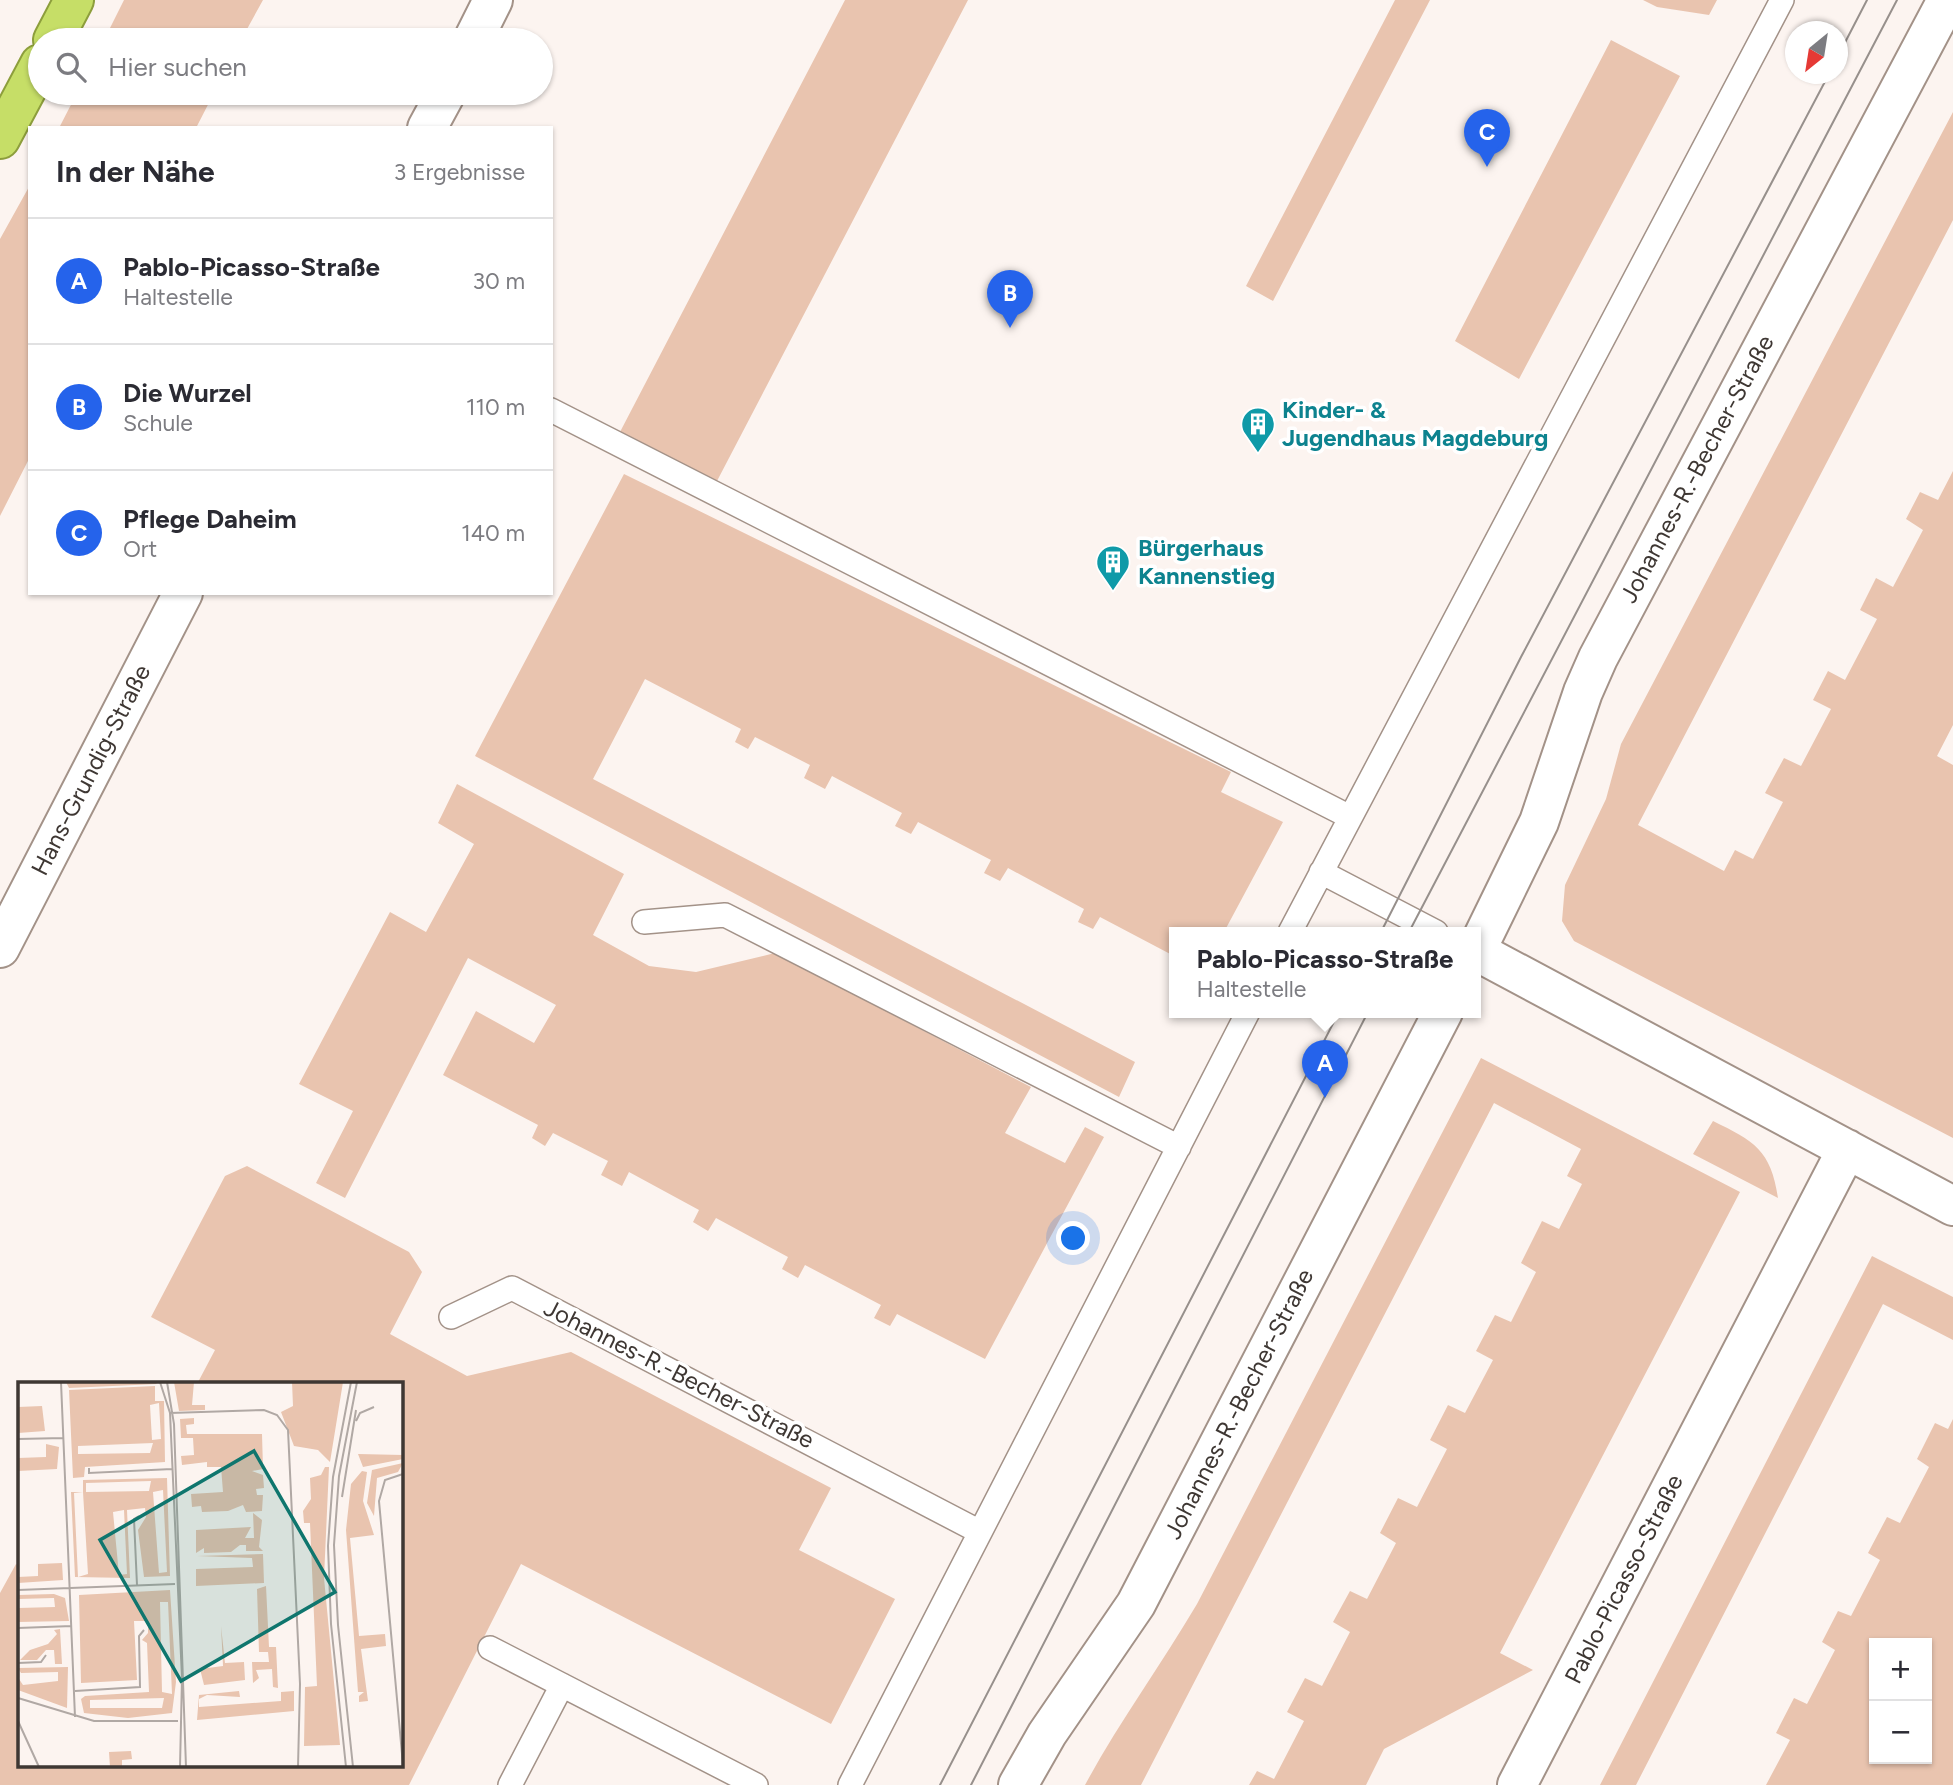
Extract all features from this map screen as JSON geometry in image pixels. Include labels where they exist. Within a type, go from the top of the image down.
[{"type":"highway","points":[[59,28],[74,0]]},
{"type":"highway","points":[[0,139],[28,86]]},
{"type":"street","points":[[479,28],[493,0]]},
{"type":"street","name":"Johannes-R.-Becher-Straße","points":[[1481,939],[1539,822],[1583,692],[1598,658],[1947,0]]},
{"type":"street","points":[[428,126],[439,105]]},
{"type":"street","name":"Hans-Grundig-Straße","points":[[0,948],[182,595]]},
{"type":"street","points":[[1481,954],[1953,1206]]},
{"type":"street","name":"Johannes-R.-Becher-Straße","points":[[1018,1785],[1047,1734],[1136,1604],[1440,1018]]},
{"type":"street","name":"Pablo-Picasso-Straße","points":[[1517,1785],[1847,1149]]},
{"type":"lane","points":[[1293,927],[1783,0]]},
{"type":"lane","points":[[553,411],[1350,817]]},
{"type":"lane","points":[[1321,872],[1426,927]]},
{"type":"lane","points":[[644,922],[725,915],[1180,1147]]},
{"type":"lane","points":[[850,1785],[1245,1018]]},
{"type":"lane","name":"Johannes-R.-Becher-Straße","points":[[451,1317],[512,1287],[980,1532]]},
{"type":"lane","points":[[491,1648],[756,1785]]},
{"type":"lane","points":[[510,1785],[562,1685]]},
{"type":"shaded area","points":[[124,0],[263,0],[248,28],[110,28]]},
{"type":"shaded area","points":[[845,0],[968,0],[717,481],[620,432]]},
{"type":"shaded area","points":[[1395,0],[1430,0],[1273,301],[1246,286]]},
{"type":"shaded area","points":[[1643,0],[1717,0],[1709,15],[1657,7]]},
{"type":"shaded area","points":[[1611,40],[1680,76],[1519,379],[1455,341]]},
{"type":"shaded area","points":[[71,105],[208,105],[197,126],[60,126]]},
{"type":"shaded area","points":[[1953,112],[1953,220],[1638,825],[1724,871],[1735,850],[1753,859],[1783,802],[1765,793],[1784,758],[1801,766],[1831,709],[1813,700],[1828,671],[1845,680],[1877,619],[1860,610],[1876,578],[1893,587],[1923,530],[1906,519],[1920,492],[1938,500],[1953,471],[1953,725],[1937,756],[1953,765],[1953,1138],[1574,941],[1562,921],[1565,885],[1606,799],[1621,744]]},
{"type":"shaded area","points":[[28,189],[28,461],[0,516],[0,239]]},
{"type":"shaded area","points":[[624,474],[1231,772],[1221,792],[1283,822],[1227,927],[1169,927],[1169,953],[1100,917],[1093,929],[1078,922],[1084,909],[1008,868],[1000,881],[984,873],[991,860],[918,822],[911,834],[895,826],[902,813],[832,776],[825,789],[804,778],[810,765],[755,737],[748,749],[735,742],[741,729],[645,679],[593,779],[1135,1062],[1119,1097],[475,756]]},
{"type":"shaded area","points":[[457,784],[624,874],[593,935],[649,966],[696,972],[775,953],[1031,1087],[1005,1133],[1065,1163],[1085,1127],[1104,1137],[985,1359],[897,1314],[890,1326],[874,1318],[881,1305],[805,1265],[798,1278],[782,1269],[788,1257],[716,1218],[708,1231],[693,1222],[699,1210],[629,1172],[622,1186],[601,1175],[608,1161],[553,1133],[545,1146],[532,1138],[538,1125],[443,1075],[476,1011],[534,1043],[556,1005],[468,958],[345,1198],[316,1183],[353,1111],[299,1084],[390,912],[426,932],[474,844],[438,823]]},
{"type":"shaded area","points":[[1481,1058],[1740,1192],[1500,1653],[1533,1670],[1384,1749],[1366,1785],[1249,1785],[1257,1771],[1274,1779],[1304,1721],[1287,1712],[1305,1678],[1322,1686],[1350,1632],[1333,1622],[1350,1591],[1367,1599],[1396,1543],[1380,1533],[1398,1498],[1417,1507],[1447,1449],[1430,1440],[1448,1405],[1465,1413],[1493,1360],[1476,1351],[1495,1315],[1511,1322],[1536,1272],[1521,1263],[1542,1221],[1559,1229],[1582,1184],[1567,1176],[1581,1149],[1494,1103],[1141,1785],[1085,1785],[1197,1604]]},
{"type":"shaded area","points":[[1713,1121],[1750,1141],[1758,1149],[1771,1169],[1778,1198],[1693,1154]]},
{"type":"shaded area","points":[[247,1166],[409,1252],[422,1272],[390,1334],[467,1376],[571,1352],[831,1488],[799,1550],[895,1599],[831,1724],[521,1564],[409,1785],[0,1785],[0,1593],[16,1564],[18,1768],[402,1768],[402,1382],[198,1382],[215,1350],[151,1317],[225,1176]]},
{"type":"shaded area","points":[[1872,1256],[1953,1297],[1953,1340],[1883,1304],[1636,1785],[1600,1785]]},
{"type":"shaded area","points":[[1953,1419],[1953,1785],[1766,1785],[1790,1740],[1776,1733],[1794,1698],[1807,1704],[1835,1650],[1822,1642],[1838,1611],[1851,1616],[1880,1560],[1868,1553],[1887,1517],[1900,1523],[1929,1467],[1917,1459],[1935,1423],[1948,1429]]},
{"type":"tram line","points":[[1848,37],[1867,0]]},
{"type":"tram line","points":[[1412,927],[1897,0]]},
{"type":"tram line","points":[[1384,927],[1521,657],[1824,84]]},
{"type":"tram line","points":[[940,1785],[1336,1018]]},
{"type":"tram line","points":[[971,1785],[1365,1018]]},
{"type":"place","name":"Pflege Daheim","points":[[1487,167]]},
{"type":"place","name":"Die Wurzel","points":[[1010,328]]},
{"type":"place","name":"Kinder- & Jugendhaus Magdeburg","points":[[1258,454]]},
{"type":"place","name":"Bürgerhaus Kannenstieg","points":[[1113,592]]},
{"type":"place","name":"Pablo-Picasso-Straße","points":[[1325,1098]]}]
